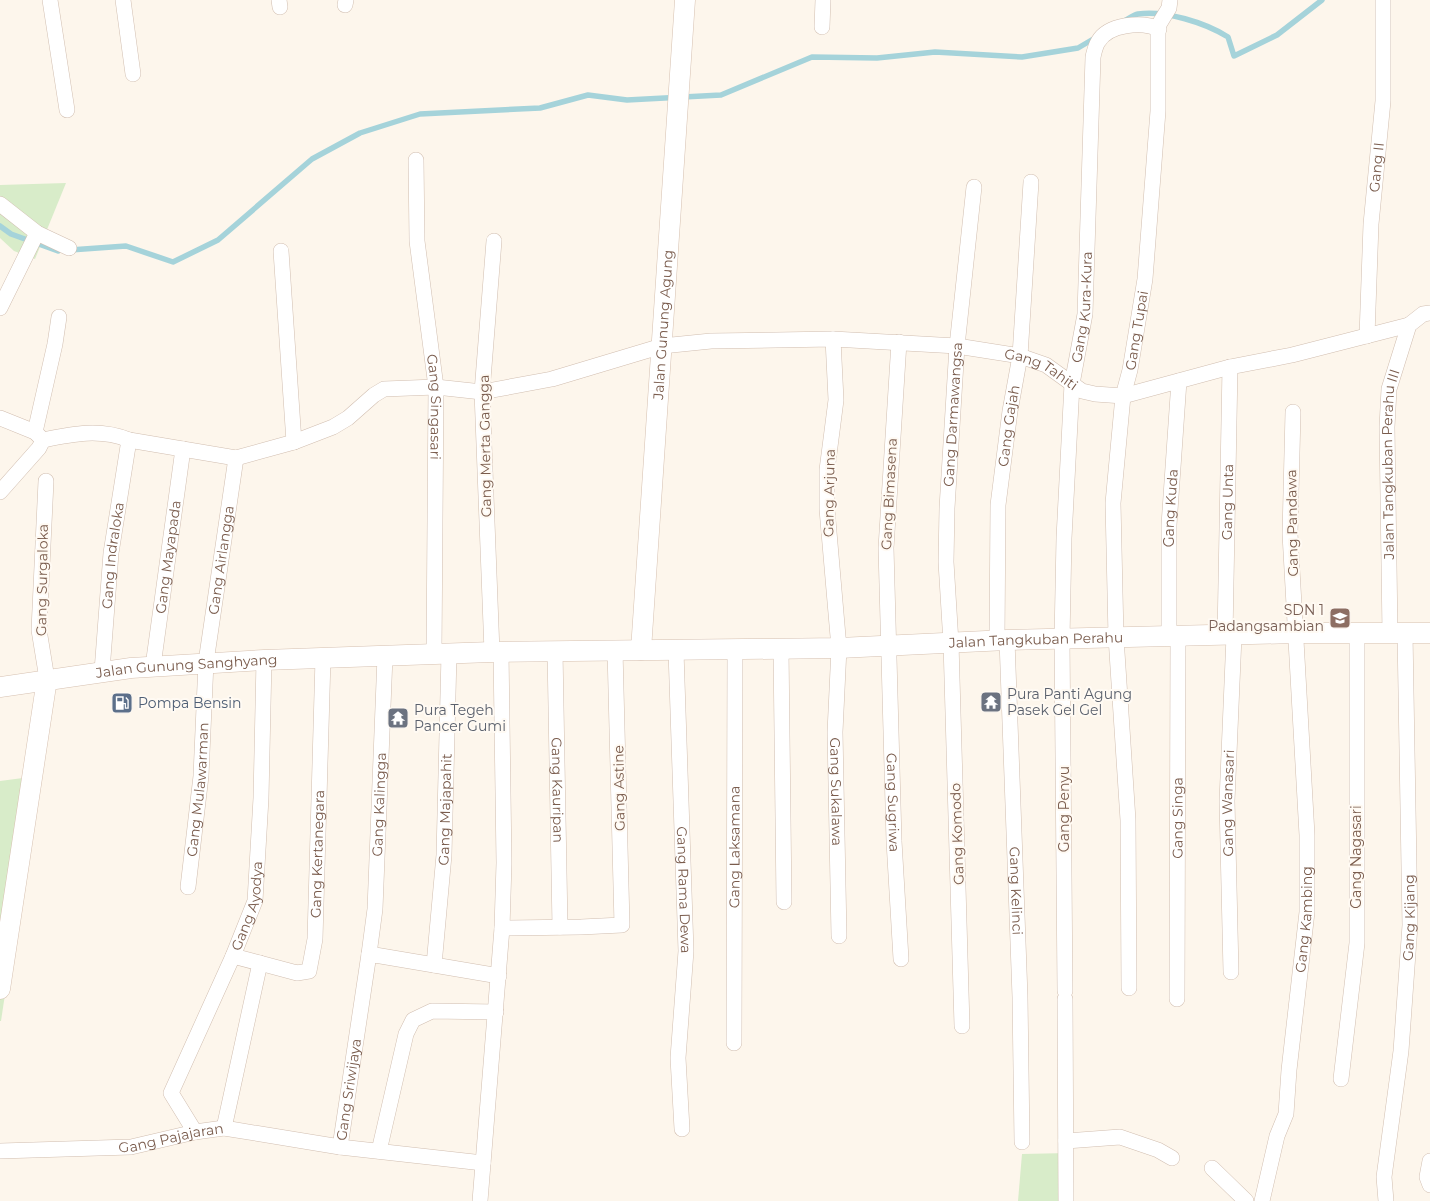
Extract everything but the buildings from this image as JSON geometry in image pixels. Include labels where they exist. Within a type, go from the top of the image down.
[{"type":"main road","name":"Jalan Gunung Agung","points":[[640,650],[685,0]]},
{"type":"main road","name":"Jalan Tangkuban Perahu","points":[[640,650],[839,648],[1002,640],[1296,633],[1430,633]]},
{"type":"main road","name":"Jalan Gunung Sanghyang","points":[[0,687],[102,671],[206,662],[496,652],[640,650]]},
{"type":"main road","points":[[0,989],[47,679]]},
{"type":"street","points":[[50,0],[67,110]]},
{"type":"street","points":[[123,0],[133,74]]},
{"type":"street","points":[[822,27],[823,0]]},
{"type":"street","name":"Gang II","points":[[1367,336],[1371,224],[1383,100],[1383,0]]},
{"type":"street","points":[[1158,26],[1170,3]]},
{"type":"street","name":"Gang Kura-Kura","points":[[1062,639],[1072,384],[1085,314],[1093,58],[1098,42],[1120,28],[1139,23],[1158,26]]},
{"type":"street","name":"Gang Tupai","points":[[1116,637],[1113,503],[1123,396],[1130,370],[1145,279],[1158,114],[1158,26]]},
{"type":"street","name":"Gang Singasari","points":[[416,160],[417,241],[436,387],[442,654]]},
{"type":"street","name":"Gang Gajah","points":[[1002,640],[996,538],[998,506],[1010,411],[1020,356],[1031,182]]},
{"type":"street","name":"Gang Darmawangsa","points":[[951,642],[946,562],[947,508],[957,346],[974,187]]},
{"type":"street","points":[[0,204],[37,233],[69,248]]},
{"type":"street","points":[[0,308],[37,233]]},
{"type":"street","name":"Gang Merta Gangga","points":[[494,241],[482,392],[496,652]]},
{"type":"street","points":[[281,251],[294,442]]},
{"type":"street","points":[[1408,325],[1423,314],[1430,313]]},
{"type":"street","points":[[0,492],[39,448],[39,436],[59,317]]},
{"type":"street","name":"Gang Tahiti","points":[[236,458],[294,442],[333,427],[384,389],[436,387],[482,392],[552,379],[662,346],[711,341],[833,339],[957,346],[1020,356],[1046,365],[1082,391],[1123,396],[1230,367],[1408,325]]},
{"type":"street","name":"Jalan Tangkuban Perahu III","points":[[1398,633],[1387,427],[1389,390],[1408,325]]},
{"type":"street","name":"Gang Arjuna","points":[[833,339],[836,400],[827,470],[827,509],[839,648]]},
{"type":"street","name":"Gang Bimasena","points":[[889,646],[886,548],[899,342]]},
{"type":"street","name":"Gang Unta","points":[[1229,636],[1230,367]]},
{"type":"street","name":"Gang Kuda","points":[[1174,637],[1169,525],[1179,381]]},
{"type":"street","name":"Gang Pandawa","points":[[1293,412],[1290,534],[1296,633]]},
{"type":"street","points":[[0,418],[39,436],[96,432],[129,440],[236,458]]},
{"type":"street","name":"Gang Indraloka","points":[[102,671],[112,553],[129,440]]},
{"type":"street","name":"Gang Mayapada","points":[[153,666],[183,449]]},
{"type":"street","name":"Gang Airlangga","points":[[206,662],[236,458]]},
{"type":"street","name":"Gang Surgaloka","points":[[46,481],[39,630],[47,679]]},
{"type":"street","name":"Gang Kambing","points":[[1262,1201],[1277,1136],[1286,1114],[1307,912],[1308,835],[1296,633]]},
{"type":"street","name":"Gang Kijang","points":[[1386,1201],[1384,1177],[1401,1050],[1410,925],[1398,633]]},
{"type":"street","name":"Gang Nagasari","points":[[1341,1079],[1356,943],[1356,634]]},
{"type":"street","name":"Gang Wanasari","points":[[1229,636],[1227,801],[1231,972]]},
{"type":"street","points":[[1116,637],[1128,820],[1129,988]]},
{"type":"street","name":"Gang Singa","points":[[1174,637],[1177,1000]]},
{"type":"street","name":"Gang Penyu","points":[[1062,639],[1066,1201]]},
{"type":"street","name":"Gang Kelinci","points":[[1002,640],[1020,997],[1022,1142]]},
{"type":"street","name":"Gang Komodo","points":[[951,642],[962,1026]]},
{"type":"street","name":"Gang Sugriwa","points":[[889,646],[894,841],[901,959]]},
{"type":"street","name":"Gang Sukalawa","points":[[839,648],[835,732],[839,936]]},
{"type":"street","name":"Gang Laksamana","points":[[734,1043],[735,649]]},
{"type":"street","points":[[781,649],[784,902]]},
{"type":"street","name":"Gang Astine","points":[[560,927],[621,926],[616,650]]},
{"type":"street","name":"Gang Kauripan","points":[[555,651],[560,927]]},
{"type":"street","name":"Gang Rama Dewa","points":[[676,651],[686,951],[678,1058],[682,1129]]},
{"type":"street","points":[[480,1201],[499,976],[504,863],[496,652]]},
{"type":"street","name":"Gang Majapahit","points":[[434,965],[444,854],[442,654]]},
{"type":"street","name":"Gang Kalingga","points":[[369,954],[375,909],[385,656]]},
{"type":"street","name":"Gang Kertanegara","points":[[233,956],[297,973],[309,971],[315,940],[323,658]]},
{"type":"street","name":"Gang Ayodya","points":[[195,1132],[171,1094],[233,956],[255,901],[261,798],[264,660]]},
{"type":"street","name":"Gang Mulawarman","points":[[188,887],[201,776],[206,662]]},
{"type":"street","points":[[502,928],[560,927]]},
{"type":"street","points":[[369,954],[499,976]]},
{"type":"street","name":"Gang Sriwijaya","points":[[369,954],[340,1147],[482,1163]]},
{"type":"street","points":[[224,1128],[260,963]]},
{"type":"street","points":[[379,1151],[406,1034],[413,1020],[432,1011],[496,1012]]},
{"type":"street","name":"Gang Pajajaran","points":[[0,1151],[131,1147],[195,1132],[224,1128],[340,1147]]},
{"type":"street","points":[[1066,1141],[1120,1137],[1158,1150],[1172,1158]]},
{"type":"street","points":[[1430,1161],[1427,1177],[1430,1185]]},
{"type":"street","points":[[1212,1168],[1246,1201]]},
{"type":"green space","points":[[66,183],[35,259],[14,251],[0,238],[0,185]]},
{"type":"green space","points":[[38,776],[1,1021],[0,1021],[0,781]]},
{"type":"green space","points":[[1068,1153],[1068,1201],[1018,1201],[1022,1154]]},
{"type":"waterway","points":[[1124,21],[1138,14],[1149,13],[1185,19],[1208,27],[1228,37],[1234,56],[1277,35],[1322,0]]},
{"type":"waterway","points":[[70,250],[126,246],[173,262],[218,240],[312,159],[360,133],[420,114],[540,108],[588,95],[627,100],[721,95],[812,57],[877,58],[935,52],[1022,57],[1078,48],[1095,38]]},
{"type":"waterway","points":[[0,226],[11,234],[58,251]]},
{"type":"place","name":"SDN 1 Padangsambian","points":[[1340,618]]},
{"type":"place","name":"Pura Panti Agung Pasek Gel Gel","points":[[991,702]]},
{"type":"place","name":"Pompa Bensin","points":[[122,703]]},
{"type":"place","name":"Pura Tegeh Pancer Gumi","points":[[398,718]]}]
